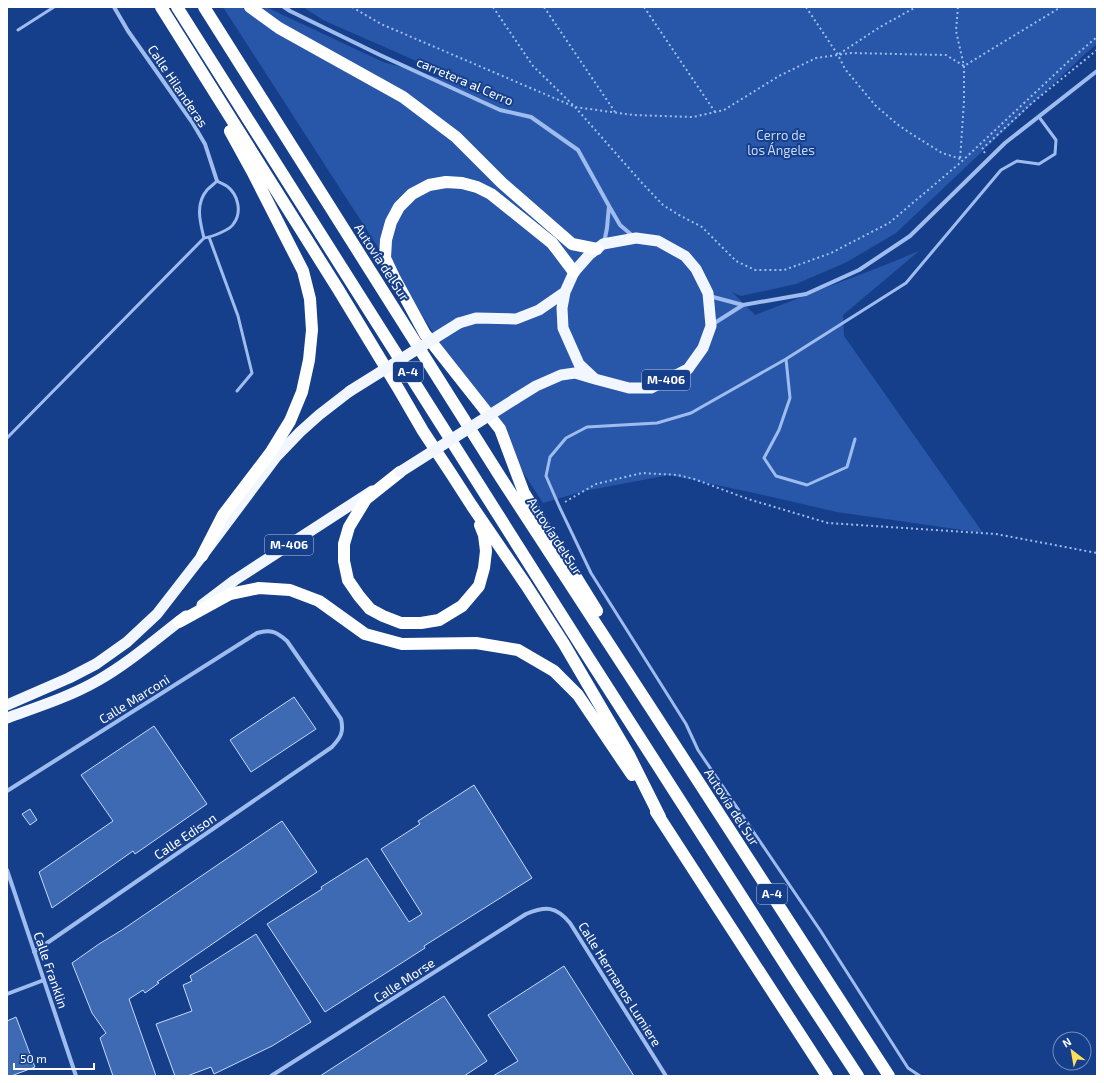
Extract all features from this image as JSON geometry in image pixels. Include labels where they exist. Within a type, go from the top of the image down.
[{"type":"highway","points":[[161,7],[338,289],[423,432],[564,644],[629,755],[660,817]]},
{"type":"highway","name":"A-4","points":[[177,7],[583,649],[858,1076]]},
{"type":"highway","name":"Autovía del Sur","points":[[204,7],[496,471],[889,1076]]},
{"type":"highway","points":[[250,7],[279,28],[403,97],[456,137],[502,183],[572,244],[600,247]]},
{"type":"highway","points":[[202,556],[223,516],[271,452],[290,421],[302,392],[309,360],[312,330],[310,299],[303,271],[224,120],[211,86]]},
{"type":"highway","points":[[574,272],[552,243],[515,213],[491,194],[477,187],[462,183],[446,182],[429,185],[412,194],[399,207],[390,222],[386,240],[385,258],[422,327],[434,345],[500,428],[524,493],[621,649],[654,713]]},
{"type":"highway","name":"M-406","points":[[7,718],[68,696],[97,681],[129,660],[236,580],[400,472],[536,386],[561,375],[575,373],[595,379],[629,388],[651,388],[688,369],[703,348],[711,326],[708,293],[696,269],[685,256],[658,241],[636,238],[600,247],[574,272],[565,292],[562,308],[563,328],[579,364],[595,379]]},
{"type":"highway","points":[[7,704],[28,696],[96,664],[127,642],[157,614],[276,457],[305,428],[350,391],[459,322],[476,318],[516,319],[539,310],[565,292]]},
{"type":"highway","points":[[400,472],[366,499],[350,527],[344,544],[344,561],[348,580],[370,609],[384,616],[401,623],[421,623],[440,620],[462,606],[479,586],[484,568],[486,551],[484,535],[472,506]]},
{"type":"highway","points":[[179,622],[230,594],[258,588],[290,590],[319,601],[365,634],[402,644],[476,642],[518,650],[554,671],[578,695],[660,817],[828,1076]]},
{"type":"street","name":"Calle Hilanderas","points":[[114,7],[128,31],[205,144],[217,181]]},
{"type":"street","name":"carretera al Cerro","points":[[284,7],[380,55],[500,110],[531,118],[578,150],[608,206],[620,224],[636,238]]},
{"type":"street","points":[[711,326],[743,305],[806,294],[859,270],[910,236],[1005,143],[1097,71]]},
{"type":"street","points":[[600,247],[607,228],[608,206]]},
{"type":"street","points":[[708,293],[714,297],[743,305]]},
{"type":"street","name":"Calle Marconi","points":[[7,791],[257,633],[265,630],[274,632]]},
{"type":"street","name":"Calle Edison","points":[[34,952],[332,747],[339,740],[343,726],[341,719],[287,641],[274,632]]},
{"type":"street","name":"Calle Franklin","points":[[7,870],[76,1076]]},
{"type":"street","name":"Calle Morse","points":[[271,1076],[526,914],[538,909],[551,909]]},
{"type":"street","name":"Calle Hermanos Lumiere","points":[[551,909],[563,914],[570,923],[666,1076]]},
{"type":"street","points":[[7,994],[44,980]]},
{"type":"lane","points":[[18,30],[54,7]]},
{"type":"lane","points":[[920,1076],[908,1068],[820,930],[698,750],[686,724],[590,573],[558,506],[546,476],[550,457],[566,438],[587,428],[657,423],[691,413],[786,359],[906,283],[1001,170],[1017,162],[1039,164],[1055,154],[1056,140],[1039,117]]},
{"type":"lane","points":[[7,438],[204,238],[222,232],[234,224],[239,210],[237,198],[228,187],[217,181],[207,190],[200,205],[200,220],[204,238]]},
{"type":"lane","points":[[209,237],[238,316],[252,373],[237,391]]},
{"type":"lane","points":[[786,359],[790,398],[779,430],[764,458],[776,476],[807,484],[846,467],[855,439]]},
{"type":"path","points":[[352,7],[381,24],[575,107],[633,114],[693,117],[724,110],[779,76],[816,58],[851,53],[946,55],[964,66]]},
{"type":"path","points":[[493,7],[533,66],[575,107],[637,178],[663,205],[702,227],[736,261],[755,270],[784,270],[831,253],[889,223],[960,163],[1064,65],[1097,37]]},
{"type":"path","points":[[544,7],[615,112]]},
{"type":"path","points":[[644,7],[715,112]]},
{"type":"path","points":[[806,7],[845,68],[875,105],[897,124],[942,153],[960,158]]},
{"type":"path","points":[[838,55],[880,27],[916,7]]},
{"type":"path","points":[[958,7],[956,31],[964,66],[964,101],[960,163]]},
{"type":"path","points":[[964,66],[1061,7]]},
{"type":"path","points":[[990,158],[982,149],[1032,103],[1097,50]]},
{"type":"path","points":[[558,506],[596,484],[642,473],[678,475],[748,499],[828,523],[996,534],[1097,553]]},
{"type":"green space","name":"Cerro de los Ángeles","points":[[223,7],[266,7],[383,62],[480,89],[323,20],[303,7],[1097,7],[1097,44],[896,233],[847,262],[796,284],[741,296],[732,292],[755,315],[919,251],[843,315],[844,336],[983,533],[837,512],[669,475],[584,491],[543,503]]},
{"type":"building","points":[[294,697],[316,729],[251,772],[230,740]]},
{"type":"building","points":[[154,726],[207,804],[135,854],[133,851],[52,908],[39,872],[113,821],[81,775]]},
{"type":"building","points":[[474,785],[532,878],[424,946],[425,948],[325,1012],[267,924],[367,858],[409,922],[422,914],[381,849],[420,824],[418,821]]},
{"type":"building","points":[[30,809],[37,820],[30,825],[22,814]]},
{"type":"building","points":[[282,821],[317,872],[157,982],[159,983],[145,993],[143,990],[129,999],[156,1076],[113,1076],[100,1038],[106,1033],[92,1013],[72,963]]},
{"type":"building","points":[[256,934],[311,1022],[272,1046],[214,1074],[211,1067],[187,1076],[175,1076],[156,1024],[192,1011],[183,985],[192,981],[190,976]]},
{"type":"building","points":[[564,966],[634,1076],[493,1076],[518,1061],[488,1015]]},
{"type":"building","points":[[444,996],[487,1061],[464,1076],[320,1076]]},
{"type":"building","points":[[16,1017],[35,1067],[11,1076],[7,1076],[7,1021]]}]
